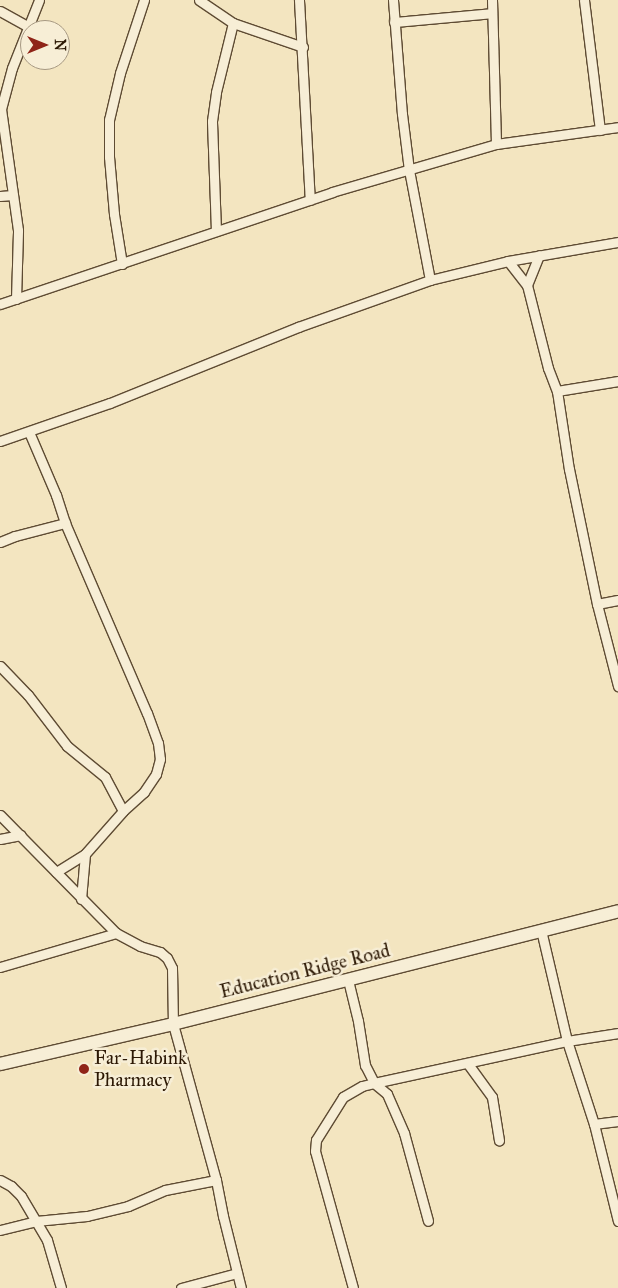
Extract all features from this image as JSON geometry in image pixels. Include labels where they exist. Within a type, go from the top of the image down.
[{"type":"main road","name":"Education Ridge Road","points":[[0,1064],[173,1024],[618,911]]},
{"type":"street","points":[[32,20],[40,0]]},
{"type":"street","points":[[122,264],[110,176],[109,120],[120,73],[144,0]]},
{"type":"street","points":[[199,0],[233,22],[303,47]]},
{"type":"street","points":[[299,0],[310,200]]},
{"type":"street","points":[[393,0],[409,170],[430,280]]},
{"type":"street","points":[[492,0],[496,144]]},
{"type":"street","points":[[584,0],[600,130]]},
{"type":"street","points":[[0,11],[20,22]]},
{"type":"street","points":[[394,22],[492,13]]},
{"type":"street","points":[[216,231],[212,121],[216,92],[233,22]]},
{"type":"street","points":[[16,299],[18,230],[1,109],[12,68],[20,49]]},
{"type":"street","points":[[0,304],[310,200],[496,144],[618,127]]},
{"type":"street","points":[[0,196],[13,195]]},
{"type":"street","points":[[0,441],[128,396],[298,327],[430,280],[508,261],[618,242]]},
{"type":"street","points":[[527,285],[539,255]]},
{"type":"street","points":[[508,261],[527,285],[548,368],[557,391],[569,469],[597,604],[618,686]]},
{"type":"street","points":[[557,391],[618,381]]},
{"type":"street","points":[[29,432],[56,495],[65,523],[158,743],[160,759],[156,774],[144,792],[122,811],[85,854],[56,872]]},
{"type":"street","points":[[0,542],[15,536],[65,523]]},
{"type":"street","points":[[597,604],[618,600]]},
{"type":"street","points":[[0,666],[28,695],[67,746],[104,777],[122,811]]},
{"type":"street","points":[[0,815],[116,933],[140,946],[160,952],[167,958],[172,968],[173,1024],[216,1180],[241,1288]]},
{"type":"street","points":[[0,839],[21,835]]},
{"type":"street","points":[[81,899],[85,854]]},
{"type":"street","points":[[541,930],[567,1041],[594,1124],[618,1221]]},
{"type":"street","points":[[0,967],[116,933]]},
{"type":"street","points":[[348,980],[358,1021],[365,1065],[374,1084],[387,1094],[404,1132],[428,1221]]},
{"type":"street","points":[[353,1288],[315,1145],[343,1097],[362,1086],[567,1041],[618,1033]]},
{"type":"street","points":[[468,1064],[492,1097],[499,1140]]},
{"type":"street","points":[[594,1124],[618,1121]]},
{"type":"street","points":[[0,1180],[11,1186],[21,1196],[47,1240],[61,1288]]},
{"type":"street","points":[[0,1230],[36,1221],[87,1216],[128,1206],[165,1190],[216,1180]]},
{"type":"street","points":[[181,1288],[237,1273]]},
{"type":"place","name":"Far-Habink Pharmacy","points":[[84,1069]]}]
